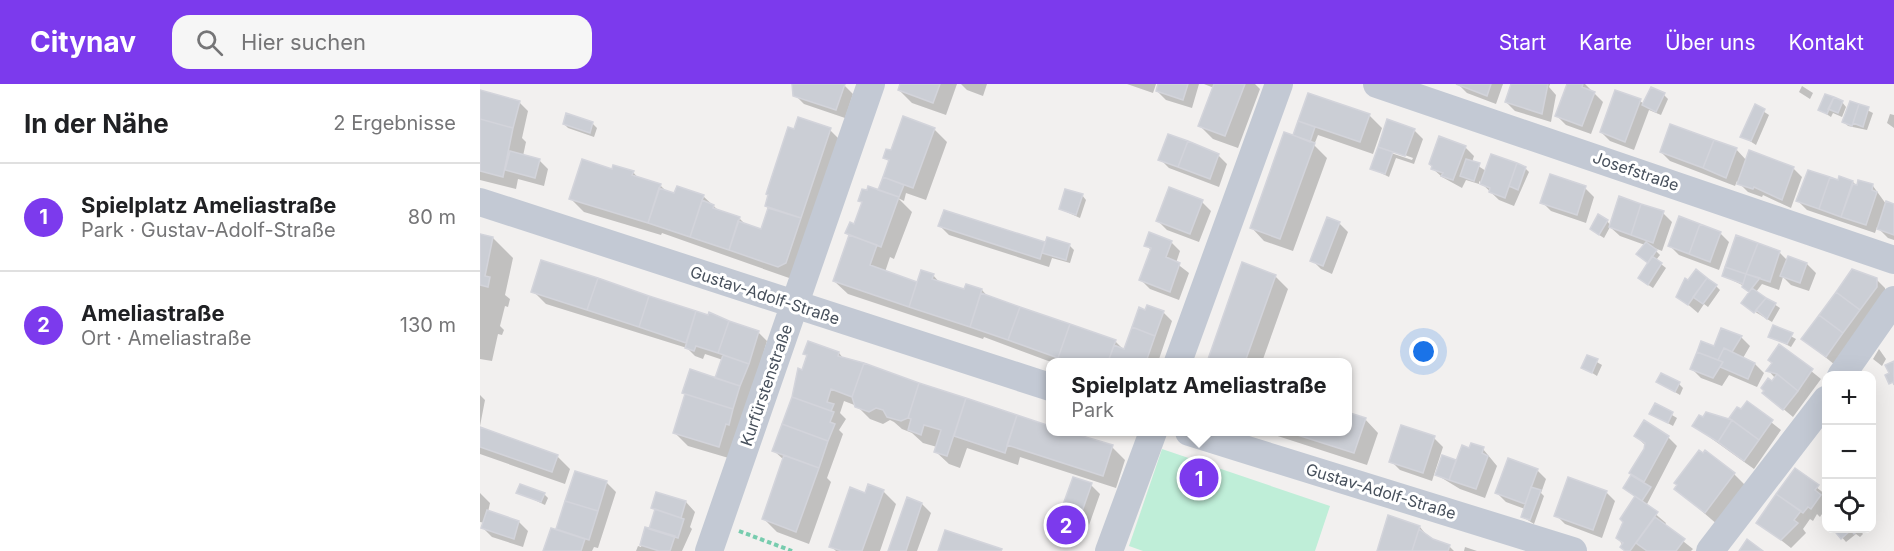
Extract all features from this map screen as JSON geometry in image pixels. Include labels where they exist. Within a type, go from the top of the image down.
[{"type":"street","name":"Kurfürstenstraße","points":[[709,551],[872,84]]},
{"type":"street","points":[[1180,358],[1279,84]]},
{"type":"street","name":"Josefstraße","points":[[1377,84],[1894,260]]},
{"type":"street","name":"Gustav-Adolf-Straße","points":[[480,202],[1046,386]]},
{"type":"street","points":[[1844,371],[1894,300]]},
{"type":"street","points":[[1710,551],[1822,406]]},
{"type":"street","points":[[1109,551],[1152,436]]},
{"type":"street","name":"Gustav-Adolf-Straße","points":[[1202,436],[1573,551]]},
{"type":"path","points":[[718,524],[792,551]]},
{"type":"green space","points":[[1162,449],[1330,506],[1315,551],[1143,551],[1129,546]]},
{"type":"building","points":[[792,84],[845,84],[836,110],[793,96]]},
{"type":"building","points":[[900,84],[940,84],[933,103],[898,90]]},
{"type":"building","points":[[1158,84],[1188,84],[1183,100],[1156,91]]},
{"type":"building","points":[[1214,84],[1245,84],[1225,136],[1198,126]]},
{"type":"building","points":[[1456,84],[1491,84],[1487,96]]},
{"type":"building","points":[[1511,84],[1548,84],[1542,114],[1505,102]]},
{"type":"building","points":[[1567,84],[1583,84],[1582,87],[1595,92],[1582,126],[1555,116]]},
{"type":"building","points":[[1651,87],[1665,93],[1656,112],[1642,105]]},
{"type":"building","points":[[480,90],[520,101],[513,128],[480,119]]},
{"type":"building","points":[[1615,90],[1641,99],[1625,142],[1600,132]]},
{"type":"building","points":[[1308,93],[1370,114],[1360,142],[1298,121]]},
{"type":"building","points":[[1825,94],[1834,97],[1827,114],[1818,110]]},
{"type":"building","points":[[1834,97],[1843,101],[1838,113],[1828,109]]},
{"type":"building","points":[[1850,101],[1859,104],[1852,126],[1842,122]]},
{"type":"building","points":[[1755,104],[1765,109],[1751,141],[1740,137]]},
{"type":"building","points":[[1859,104],[1869,107],[1863,127],[1853,123]]},
{"type":"building","points":[[566,113],[593,122],[590,133],[563,124]]},
{"type":"building","points":[[903,116],[935,128],[913,188],[883,177],[889,160],[883,158],[886,149],[891,150]]},
{"type":"building","points":[[798,117],[831,128],[801,218],[765,206],[768,195],[766,194],[788,127],[794,129]]},
{"type":"building","points":[[480,119],[513,128],[503,177],[480,171]]},
{"type":"building","points":[[1387,119],[1415,129],[1405,156],[1378,147]]},
{"type":"building","points":[[1298,121],[1315,127],[1310,142],[1293,135]]},
{"type":"building","points":[[1670,124],[1714,140],[1703,168],[1660,152]]},
{"type":"building","points":[[1284,132],[1315,143],[1280,239],[1250,228]]},
{"type":"building","points":[[1168,134],[1188,141],[1178,167],[1158,160]]},
{"type":"building","points":[[1439,136],[1466,146],[1453,180],[1441,176],[1443,173],[1431,169],[1432,166],[1429,164]]},
{"type":"building","points":[[1714,140],[1737,148],[1726,178],[1703,168]]},
{"type":"building","points":[[1188,141],[1219,154],[1210,179],[1178,167]]},
{"type":"building","points":[[1378,147],[1393,152],[1385,174],[1370,169]]},
{"type":"building","points":[[1749,150],[1794,167],[1782,200],[1754,187],[1753,189],[1737,184]]},
{"type":"building","points":[[510,151],[540,159],[535,178],[505,170]]},
{"type":"building","points":[[1491,154],[1517,163],[1505,198],[1489,192],[1490,188],[1480,184]]},
{"type":"building","points":[[582,159],[612,169],[613,165],[634,171],[632,175],[661,184],[648,223],[569,199]]},
{"type":"building","points":[[1466,159],[1480,163],[1474,181],[1460,176]]},
{"type":"building","points":[[1517,163],[1526,167],[1518,190],[1509,186]]},
{"type":"building","points":[[1808,170],[1830,177],[1819,209],[1796,201]]},
{"type":"building","points":[[1550,174],[1586,186],[1577,215],[1540,203]]},
{"type":"building","points":[[1839,176],[1853,181],[1841,217],[1819,209],[1830,177],[1838,180]]},
{"type":"building","points":[[883,177],[904,185],[899,197],[878,190]]},
{"type":"building","points":[[1858,180],[1873,184],[1872,190],[1877,192],[1866,225],[1841,217],[1853,184],[1857,185]]},
{"type":"building","points":[[677,186],[704,195],[690,237],[648,223],[659,188],[674,193]]},
{"type":"building","points":[[868,186],[899,197],[881,247],[845,233],[850,222],[854,224],[862,202],[858,201],[862,189],[867,190]]},
{"type":"building","points":[[1169,187],[1203,200],[1190,234],[1156,221]]},
{"type":"building","points":[[1065,189],[1083,194],[1076,215],[1059,209]]},
{"type":"building","points":[[1619,196],[1641,204],[1631,235],[1609,227]]},
{"type":"building","points":[[702,200],[714,205],[713,208],[740,217],[729,250],[690,237]]},
{"type":"building","points":[[1886,201],[1894,204],[1894,235],[1877,229]]},
{"type":"building","points":[[1641,204],[1664,211],[1653,243],[1631,235]]},
{"type":"building","points":[[768,208],[801,218],[786,263],[778,267],[729,250],[738,221],[761,229]]},
{"type":"building","points":[[944,210],[1045,242],[1040,259],[938,226]]},
{"type":"building","points":[[1598,214],[1608,220],[1599,235],[1590,229]]},
{"type":"building","points":[[1679,216],[1700,224],[1689,254],[1668,246]]},
{"type":"building","points":[[1327,217],[1340,222],[1323,266],[1310,261]]},
{"type":"building","points":[[1700,224],[1721,232],[1710,262],[1689,254]]},
{"type":"building","points":[[1149,232],[1172,241],[1166,257],[1180,263],[1170,292],[1139,280],[1151,248],[1144,246]]},
{"type":"building","points":[[480,234],[493,237],[485,276],[490,277],[488,287],[480,285]]},
{"type":"building","points":[[849,235],[877,245],[870,265],[917,282],[909,307],[833,281]]},
{"type":"building","points":[[1736,235],[1758,243],[1746,274],[1725,267]]},
{"type":"building","points":[[1047,237],[1070,244],[1066,260],[1042,253]]},
{"type":"building","points":[[1646,242],[1657,250],[1648,263],[1636,254]]},
{"type":"building","points":[[1758,243],[1780,251],[1770,282],[1746,274]]},
{"type":"building","points":[[1652,256],[1662,263],[1648,285],[1638,278]]},
{"type":"building","points":[[1788,256],[1807,263],[1800,283],[1780,276]]},
{"type":"building","points":[[541,260],[598,278],[587,310],[531,292]]},
{"type":"building","points":[[1242,262],[1276,275],[1246,358],[1208,358]]},
{"type":"building","points":[[1725,267],[1746,274],[1743,284],[1722,276]]},
{"type":"building","points":[[1696,269],[1707,278],[1688,305],[1676,297],[1685,278],[1688,280]]},
{"type":"building","points":[[1852,269],[1877,278],[1877,287],[1860,310],[1836,292]]},
{"type":"building","points":[[921,270],[934,274],[932,279],[964,289],[966,284],[982,289],[970,327],[909,307]]},
{"type":"building","points":[[1746,274],[1760,278],[1749,292],[1742,287]]},
{"type":"building","points":[[598,278],[649,296],[639,327],[587,310]]},
{"type":"building","points":[[1707,278],[1717,285],[1703,304],[1693,297]]},
{"type":"building","points":[[1752,288],[1766,298],[1754,313],[1741,303]]},
{"type":"building","points":[[1836,292],[1860,310],[1843,333],[1819,315]]},
{"type":"building","points":[[981,293],[1020,307],[1008,340],[970,327]]},
{"type":"building","points":[[649,296],[696,311],[686,343],[639,327]]},
{"type":"building","points":[[1766,298],[1776,303],[1767,319],[1756,310]]},
{"type":"building","points":[[1147,305],[1164,311],[1155,336],[1132,327],[1139,307],[1145,310]]},
{"type":"building","points":[[1020,307],[1070,324],[1058,358],[1008,340]]},
{"type":"building","points":[[696,311],[708,315],[709,312],[729,321],[718,353],[696,346],[694,351],[685,348]]},
{"type":"building","points":[[1819,315],[1843,333],[1826,357],[1801,339]]},
{"type":"building","points":[[729,321],[759,331],[749,364],[718,353]]},
{"type":"building","points":[[1070,324],[1116,340],[1109,358],[1058,358]]},
{"type":"building","points":[[1773,325],[1793,333],[1787,344],[1768,337]]},
{"type":"building","points":[[1132,327],[1155,336],[1147,358],[1109,358],[1114,345],[1124,349]]},
{"type":"building","points":[[1721,328],[1742,336],[1732,352],[1724,348],[1718,360],[1697,352],[1701,341],[1714,346]]},
{"type":"building","points":[[808,341],[839,352],[838,356],[864,363],[852,397],[831,389],[827,402],[834,404],[831,411],[792,397],[798,368],[802,370],[807,355],[803,354]]},
{"type":"building","points":[[1779,344],[1813,369],[1798,391],[1777,374],[1766,371],[1772,363],[1768,360]]},
{"type":"building","points":[[1724,348],[1755,363],[1748,379],[1720,367],[1723,362],[1718,360]]},
{"type":"building","points":[[1697,352],[1723,362],[1713,378],[1690,369]]},
{"type":"building","points":[[723,355],[749,364],[740,386],[715,378]]},
{"type":"building","points":[[1587,355],[1598,359],[1592,373],[1581,368]]},
{"type":"building","points":[[1894,361],[1894,385],[1893,382],[1889,384],[1885,375],[1889,373],[1885,365]]},
{"type":"building","points":[[864,363],[919,383],[908,418],[901,421],[887,417],[883,410],[876,408],[869,412],[855,407],[852,397]]},
{"type":"building","points":[[690,369],[740,386],[733,409],[682,393]]},
{"type":"building","points":[[1661,373],[1680,382],[1675,392],[1656,382]]},
{"type":"building","points":[[1777,374],[1798,391],[1783,410],[1762,393],[1764,391],[1761,388],[1768,378],[1772,381]]},
{"type":"building","points":[[919,383],[966,398],[947,456],[934,452],[941,430],[924,425],[921,435],[908,430],[911,419],[908,418]]},
{"type":"building","points":[[685,394],[733,409],[719,447],[673,433]]},
{"type":"building","points":[[792,397],[834,412],[830,422],[835,424],[828,441],[782,424]]},
{"type":"building","points":[[966,398],[1017,415],[1005,453],[954,436]]},
{"type":"building","points":[[1747,401],[1773,420],[1759,440],[1729,418],[1737,407],[1741,409]]},
{"type":"building","points":[[1655,403],[1673,412],[1668,423],[1649,414]]},
{"type":"building","points":[[1706,412],[1732,420],[1718,442],[1692,426],[1699,415],[1703,417]]},
{"type":"building","points":[[1352,414],[1366,418],[1354,453],[1301,436],[1352,436]]},
{"type":"building","points":[[1017,415],[1046,425],[1046,436],[1083,436],[1113,445],[1103,476],[1007,445]]},
{"type":"building","points":[[1644,420],[1669,436],[1644,482],[1629,473],[1644,449],[1645,443],[1634,436]]},
{"type":"building","points":[[1732,420],[1759,440],[1744,461],[1718,442]]},
{"type":"building","points":[[782,424],[828,441],[819,468],[772,451]]},
{"type":"building","points":[[1401,425],[1435,436],[1423,473],[1389,462]]},
{"type":"building","points":[[480,427],[558,455],[552,472],[480,447]]},
{"type":"building","points":[[1471,443],[1484,447],[1482,453],[1488,456],[1476,489],[1449,480],[1462,445],[1469,448]]},
{"type":"building","points":[[1699,450],[1703,453],[1705,450],[1735,473],[1705,513],[1674,489],[1677,485],[1674,483]]},
{"type":"building","points":[[784,455],[819,468],[796,532],[762,519]]},
{"type":"building","points":[[1442,455],[1456,460],[1449,480],[1435,475]]},
{"type":"building","points":[[1508,458],[1538,469],[1525,504],[1495,493]]},
{"type":"building","points":[[1795,468],[1819,485],[1815,490],[1821,495],[1811,509],[1808,507],[1803,513],[1776,494]]},
{"type":"building","points":[[575,471],[607,481],[598,511],[565,501]]},
{"type":"building","points":[[1631,475],[1651,487],[1642,501],[1623,488]]},
{"type":"building","points":[[1073,477],[1092,483],[1079,520],[1060,513]]},
{"type":"building","points":[[1568,477],[1607,491],[1593,530],[1554,516]]},
{"type":"building","points":[[520,484],[545,493],[541,502],[516,493]]},
{"type":"building","points":[[868,484],[884,490],[862,551],[842,551],[829,547],[850,487],[865,493]]},
{"type":"building","points":[[1531,487],[1541,490],[1530,520],[1521,517]]},
{"type":"building","points":[[656,492],[686,501],[681,518],[651,508]]},
{"type":"building","points":[[1776,494],[1801,511],[1794,520],[1798,523],[1781,540],[1756,523]]},
{"type":"building","points":[[1635,496],[1658,512],[1630,551],[1625,551],[1620,547],[1623,543],[1616,538],[1623,522],[1620,519]]},
{"type":"building","points":[[907,497],[922,503],[906,551],[888,551]]},
{"type":"building","points":[[565,501],[598,511],[589,540],[556,529]]},
{"type":"building","points":[[655,509],[684,519],[678,538],[649,529]]},
{"type":"building","points":[[487,510],[519,521],[514,539],[481,528]]},
{"type":"building","points":[[1060,513],[1079,520],[1073,537],[1054,531]]},
{"type":"building","points":[[1388,515],[1420,526],[1412,551],[1377,551]]},
{"type":"building","points":[[1655,517],[1685,539],[1676,551],[1647,551],[1636,543]]},
{"type":"building","points":[[645,527],[675,536],[670,551],[659,551],[640,545]]},
{"type":"building","points":[[551,528],[585,539],[581,551],[543,551]]},
{"type":"building","points":[[1419,529],[1433,539],[1450,545],[1448,551],[1412,551]]},
{"type":"building","points":[[945,530],[1002,549],[1001,551],[938,551]]},
{"type":"building","points":[[1836,533],[1848,533],[1841,539]]},
{"type":"building","points":[[1747,539],[1763,551],[1739,551]]},
{"type":"place","name":"Spielplatz Ameliastraße","points":[[1199,478]]},
{"type":"place","name":"Ameliastraße","points":[[1066,525]]}]
